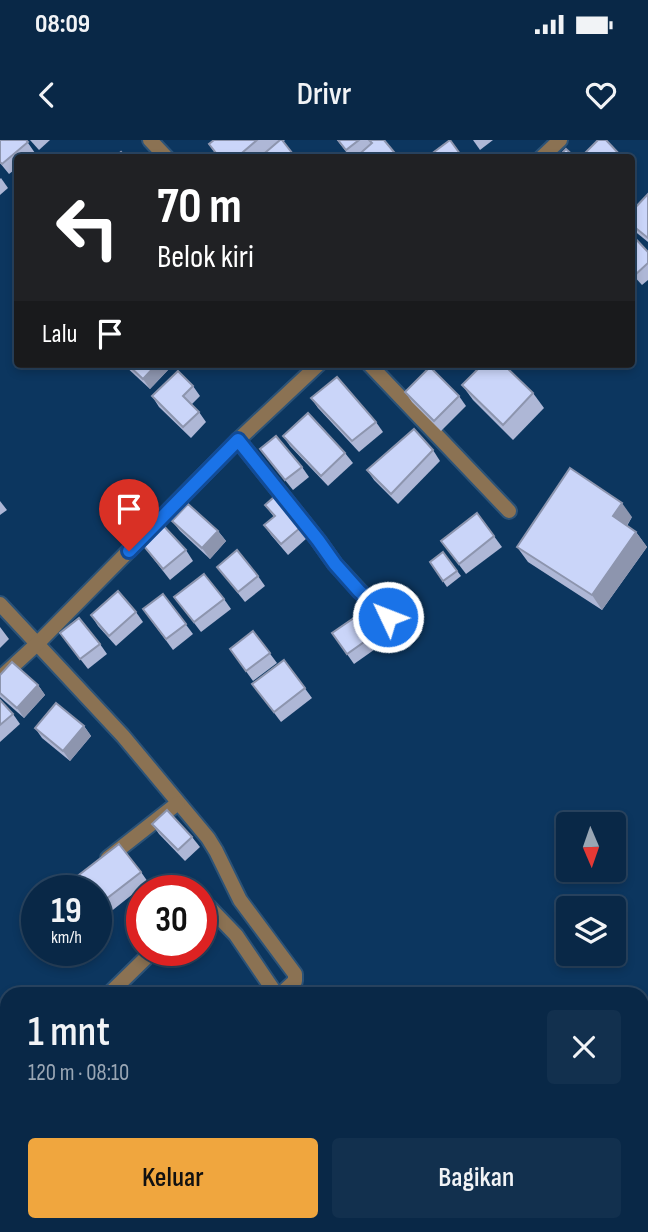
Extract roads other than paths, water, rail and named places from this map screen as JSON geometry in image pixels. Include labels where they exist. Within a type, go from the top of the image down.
[{"type":"street","points":[[150,140],[163,154]]},
{"type":"street","points":[[545,154],[560,140]]},
{"type":"street","points":[[0,678],[38,643],[238,440],[315,368]]},
{"type":"street","points":[[373,368],[509,511]]},
{"type":"street","points":[[238,440],[335,564],[359,591],[388,617]]},
{"type":"street","points":[[0,604],[123,736],[208,838],[240,900],[295,974],[295,981],[287,987]]},
{"type":"street","points":[[102,864],[178,803]]},
{"type":"street","points":[[217,915],[236,935],[273,987]]},
{"type":"street","points":[[116,987],[138,966]]}]
